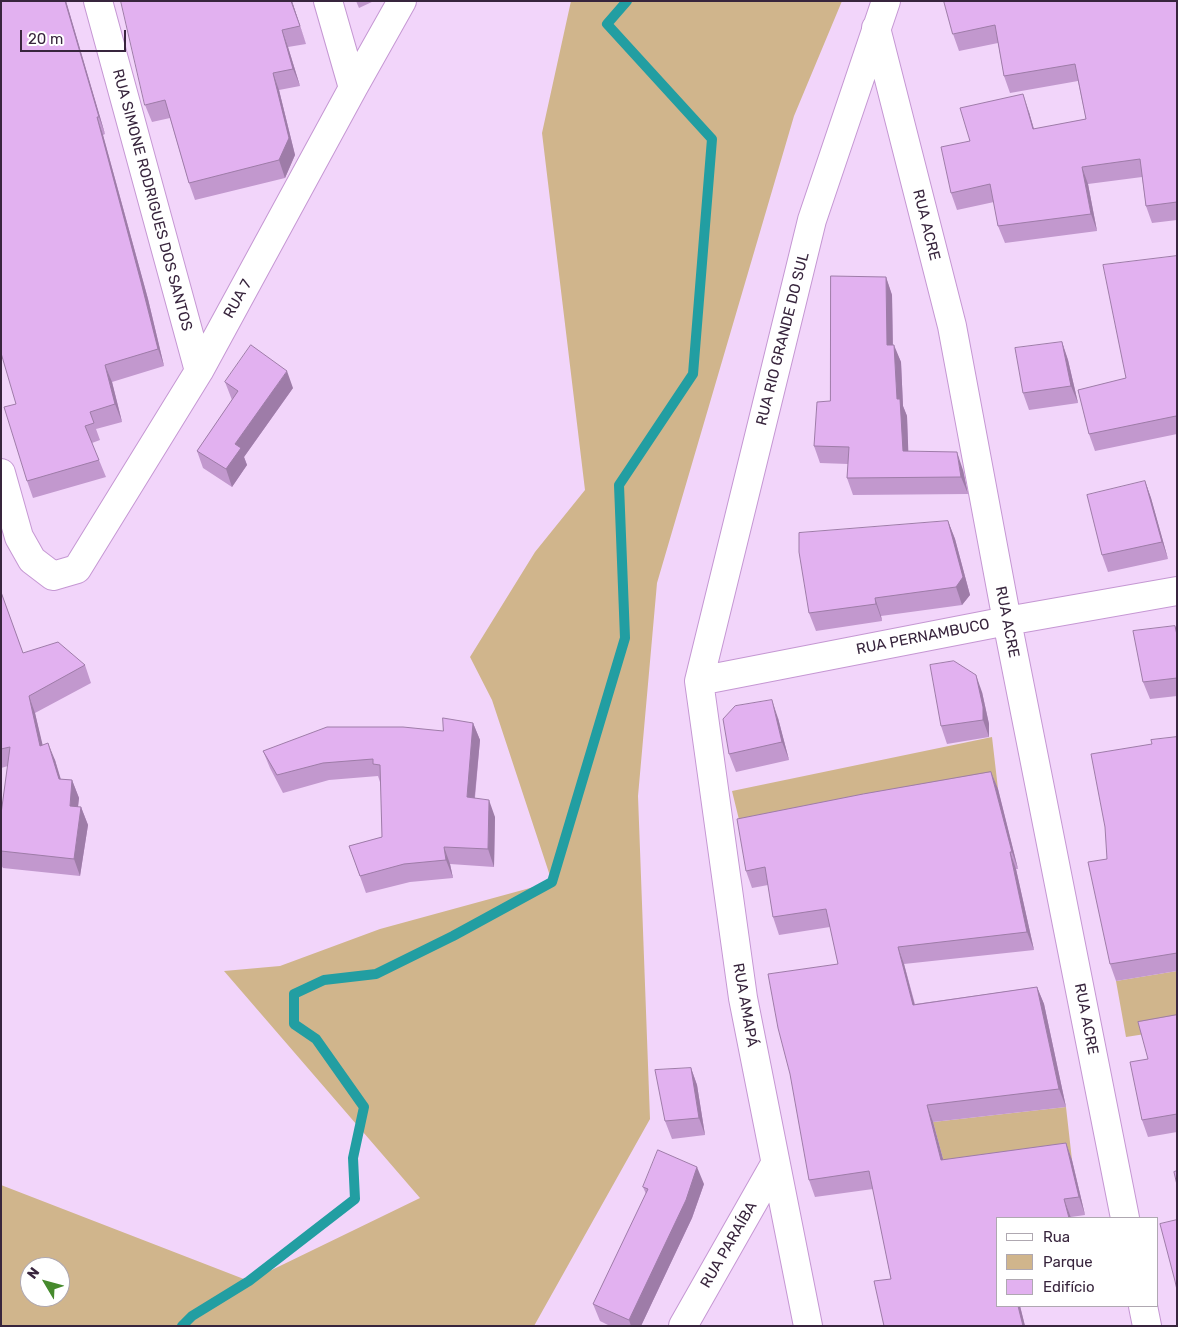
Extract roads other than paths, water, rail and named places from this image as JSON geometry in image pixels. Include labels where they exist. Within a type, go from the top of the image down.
[{"type":"street","name":"RUA SIMONE RODRIGUES DOS SANTOS","points":[[98,1],[199,370]]},
{"type":"street","points":[[328,1],[353,88]]},
{"type":"street","name":"RUA 7","points":[[1,473],[19,537],[32,560],[53,576],[77,569],[199,370],[402,1]]},
{"type":"street","name":"RUA RIO GRANDE DO SUL","points":[[698,682],[812,220],[886,1]]},
{"type":"street","name":"RUA ACRE","points":[[876,28],[952,326],[1007,621],[1126,1217]]},
{"type":"street","name":"RUA PERNAMBUCO","points":[[698,682],[1007,621],[1177,591]]},
{"type":"street","name":"RUA AMAPÁ","points":[[698,682],[743,998],[808,1326]]},
{"type":"street","name":"RUA PARAÍBA","points":[[683,1326],[775,1164]]},
{"type":"street","points":[[1143,1307],[1147,1326]]},
{"type":"waterway","points":[[182,1326],[192,1316],[249,1281],[355,1199],[353,1158],[364,1107],[316,1039],[294,1024],[294,994],[324,980],[376,974],[453,936],[552,882],[625,638],[619,485],[693,374],[712,139],[607,24],[627,1]]}]
